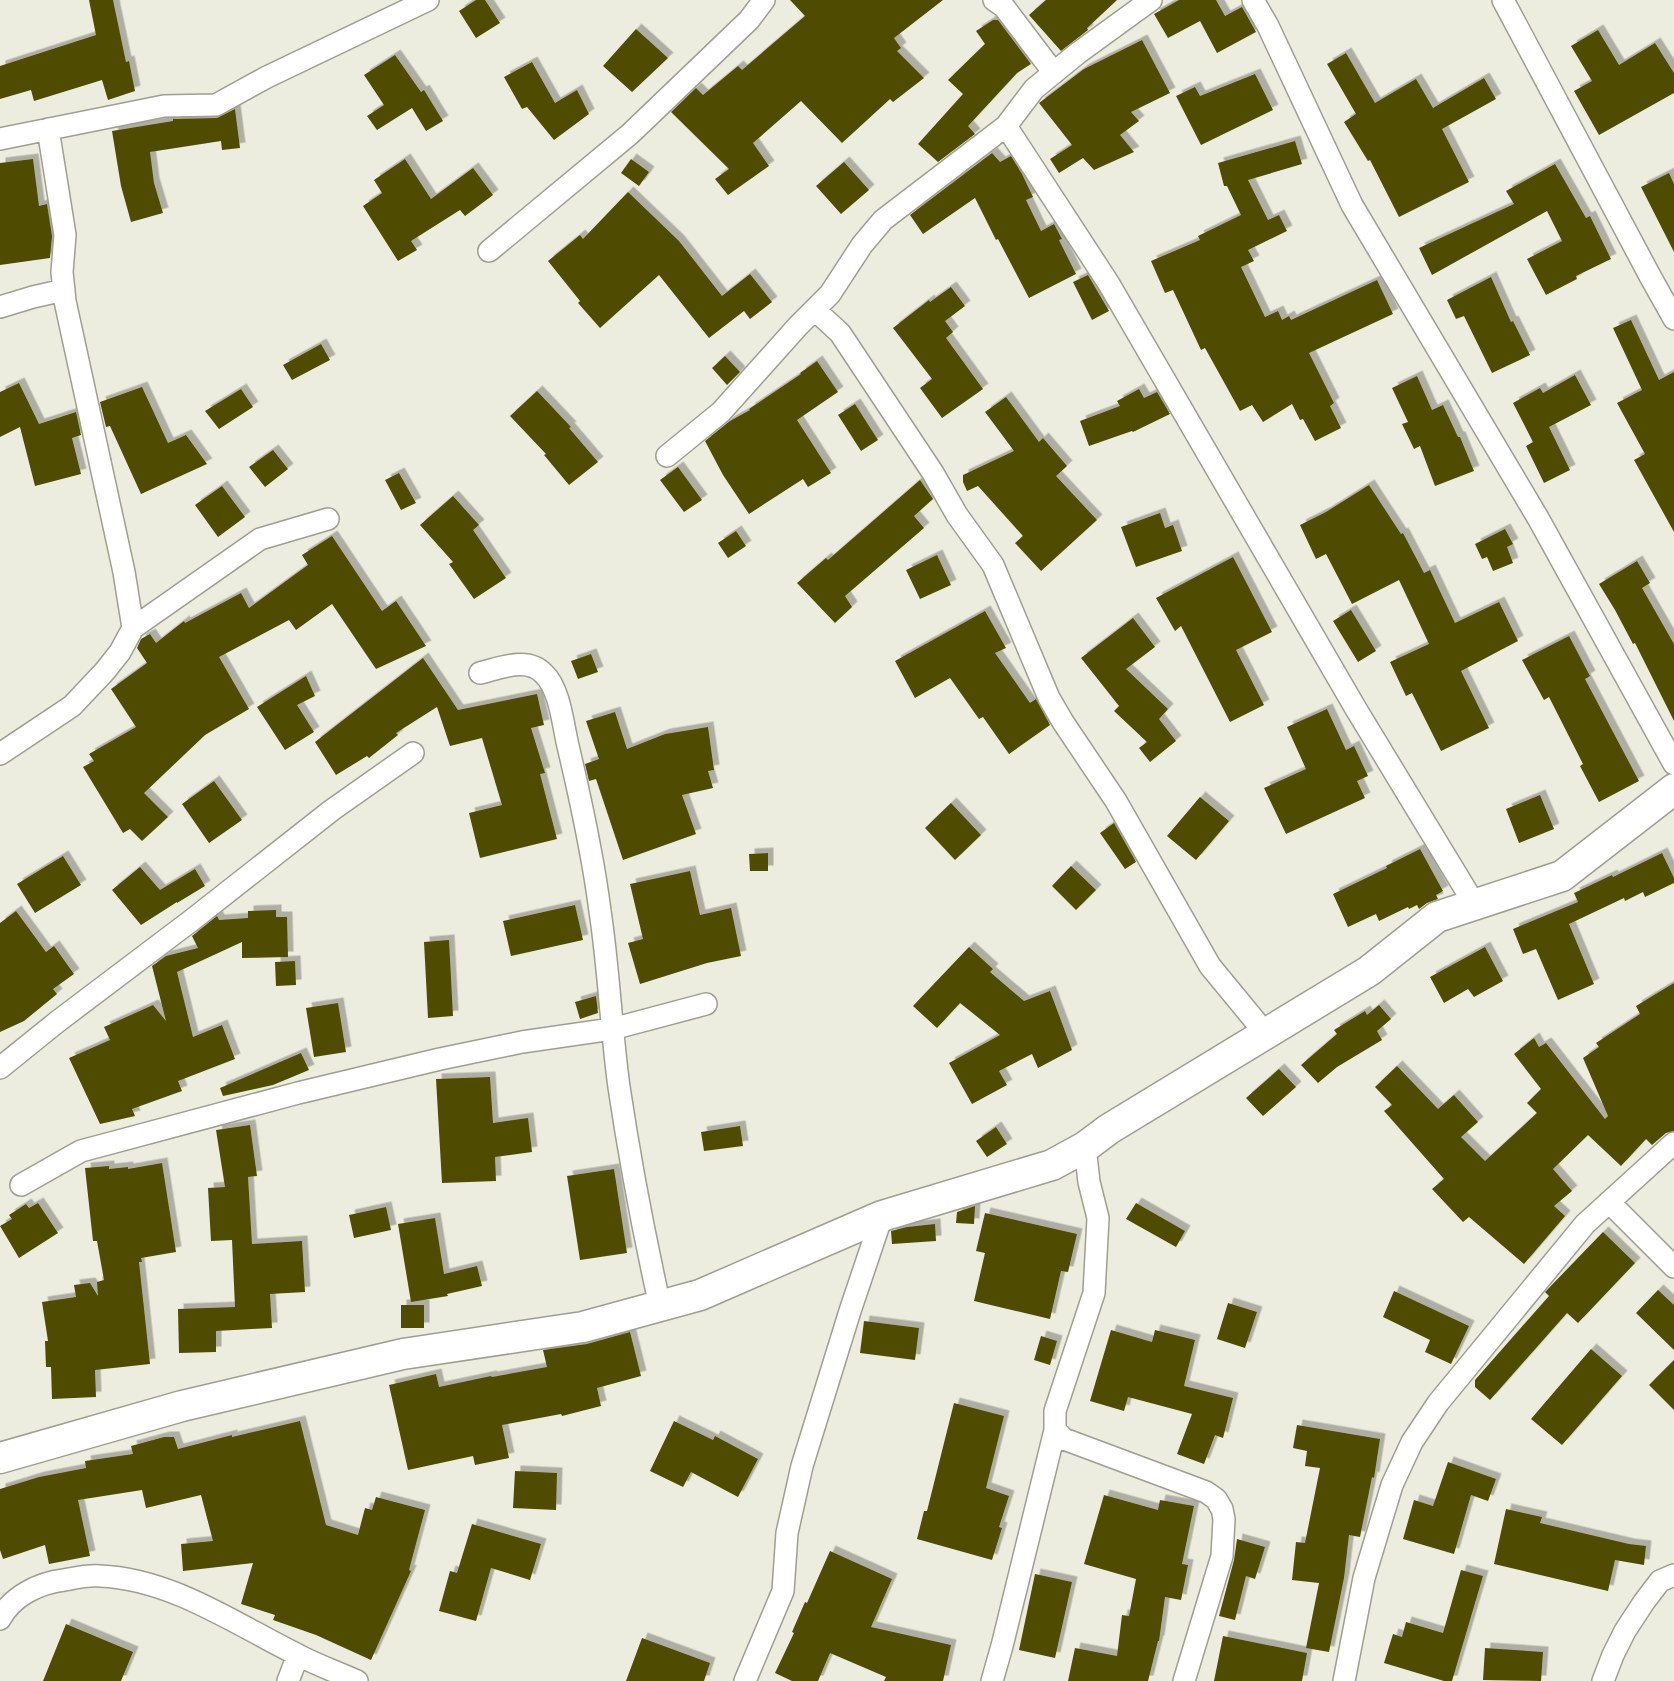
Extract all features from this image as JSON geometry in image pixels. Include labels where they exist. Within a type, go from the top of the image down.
[{"type":"street","points":[[0,139],[164,106],[216,105],[267,77],[428,0]]},
{"type":"street","points":[[489,251],[630,134],[749,21],[764,0]]},
{"type":"street","points":[[667,456],[721,412],[830,294],[862,245],[883,220],[1006,126],[1034,89],[1151,0]]},
{"type":"street","points":[[1252,0],[1268,26],[1352,205],[1538,518],[1674,764]]},
{"type":"street","points":[[1503,0],[1674,319]]},
{"type":"street","points":[[1002,2],[1054,73]]},
{"type":"street","points":[[1006,126],[1109,284],[1356,709],[1475,904]]},
{"type":"street","points":[[48,129],[65,235],[62,272],[64,290],[124,572],[133,628]]},
{"type":"street","points":[[0,307],[64,290]]},
{"type":"street","points":[[815,310],[840,333],[933,473],[957,515],[993,565],[1049,698],[1116,801],[1210,966],[1266,1034]]},
{"type":"street","points":[[0,754],[72,706],[120,652],[133,628],[260,539],[328,519]]},
{"type":"street","points":[[480,673],[526,664],[544,673],[555,691],[578,788],[600,911],[612,1029],[640,1215],[660,1306]]},
{"type":"street","points":[[0,1068],[332,810],[413,753]]},
{"type":"street","points":[[0,1458],[182,1406],[403,1354],[583,1327],[700,1295],[882,1216],[1052,1165],[1085,1147],[1109,1130],[1369,971],[1437,917],[1562,876],[1674,789]]},
{"type":"street","points":[[21,1185],[81,1151],[298,1093],[511,1044],[612,1029],[706,1004]]},
{"type":"street","points":[[1344,1681],[1364,1578],[1392,1485],[1412,1442],[1438,1403],[1585,1224],[1674,1143]]},
{"type":"street","points":[[992,1681],[1056,1430],[1055,1411],[1094,1293],[1098,1218],[1089,1182],[1085,1147]]},
{"type":"street","points":[[1610,1202],[1674,1267]]},
{"type":"street","points":[[745,1681],[783,1591],[787,1533],[802,1466],[882,1216]]},
{"type":"street","points":[[1056,1430],[1070,1442],[1206,1492],[1222,1509],[1224,1519],[1222,1556],[1184,1681]]},
{"type":"street","points":[[1603,1681],[1624,1631],[1660,1581],[1674,1575]]},
{"type":"street","points":[[0,1619],[17,1598],[33,1588],[52,1581],[99,1576],[129,1579],[189,1599],[298,1655],[357,1681]]},
{"type":"street","points":[[288,1681],[298,1655]]},
{"type":"building","points":[[89,0],[113,0],[126,62],[129,61],[135,91],[108,100],[102,80],[34,101],[31,90],[0,99],[0,66],[96,35]]},
{"type":"building","points":[[476,0],[485,0],[500,23],[476,38],[459,11]]},
{"type":"building","points":[[790,0],[943,0],[894,38],[901,48],[897,51],[924,78],[893,102],[890,99],[842,143],[801,101],[753,143],[769,166],[728,195],[715,179],[729,169],[671,112],[696,88],[703,95],[738,66],[742,70],[805,16]]},
{"type":"building","points":[[1046,0],[1117,0],[1087,28],[1088,30],[1061,51],[1029,15]]},
{"type":"building","points":[[1179,0],[1216,0],[1225,16],[1242,7],[1256,32],[1217,53],[1200,21],[1168,38],[1154,14]]},
{"type":"building","points":[[993,20],[998,20],[1031,64],[1017,73],[968,126],[975,134],[938,162],[918,144],[963,94],[948,80],[985,44],[976,31]]},
{"type":"building","points":[[636,29],[668,58],[632,92],[603,66]]},
{"type":"building","points":[[1598,30],[1619,65],[1655,43],[1674,73],[1674,93],[1599,135],[1574,91],[1592,81],[1571,46]]},
{"type":"building","points":[[1142,40],[1170,93],[1131,112],[1139,121],[1120,135],[1134,152],[1094,170],[1083,158],[1059,173],[1050,159],[1072,145],[1039,103],[1084,69]]},
{"type":"building","points":[[1346,53],[1375,103],[1416,79],[1433,108],[1484,78],[1496,99],[1442,129],[1469,182],[1399,217],[1370,160],[1368,161],[1344,122],[1356,114],[1327,64]]},
{"type":"building","points":[[395,55],[421,92],[424,90],[443,121],[426,131],[412,108],[377,130],[367,116],[384,105],[364,75]]},
{"type":"building","points":[[532,62],[555,103],[577,90],[589,114],[554,140],[527,107],[522,109],[504,77]]},
{"type":"building","points":[[1255,74],[1273,110],[1201,145],[1176,96],[1195,87],[1200,96]]},
{"type":"building","points":[[235,109],[240,148],[222,150],[221,141],[150,152],[154,183],[163,213],[131,222],[121,186],[112,131],[173,121],[173,119],[217,118]]},
{"type":"building","points":[[1295,141],[1302,164],[1248,180],[1268,220],[1279,215],[1287,231],[1248,250],[1254,261],[1241,267],[1265,317],[1278,311],[1282,320],[1289,316],[1291,320],[1377,280],[1393,314],[1309,353],[1334,403],[1330,406],[1341,428],[1315,441],[1292,404],[1263,422],[1252,405],[1240,411],[1205,348],[1201,350],[1173,290],[1165,293],[1151,261],[1200,240],[1198,236],[1241,215],[1227,186],[1224,186],[1218,163]]},
{"type":"building","points":[[992,153],[1000,162],[1011,156],[1033,197],[1026,200],[1041,231],[1054,224],[1062,239],[1059,240],[1076,274],[1029,298],[975,198],[923,234],[910,215]]},
{"type":"building","points":[[33,159],[39,206],[47,204],[52,236],[50,258],[0,265],[0,163]]},
{"type":"building","points":[[405,159],[431,199],[473,168],[493,195],[465,216],[460,210],[411,241],[417,250],[398,261],[363,206],[382,193],[374,180]]},
{"type":"building","points":[[631,159],[649,172],[639,186],[621,173]]},
{"type":"building","points":[[844,162],[869,190],[841,214],[816,186]]},
{"type":"building","points":[[1555,164],[1586,218],[1590,216],[1611,259],[1576,276],[1577,279],[1546,295],[1527,259],[1562,241],[1547,211],[1432,275],[1419,248],[1514,204],[1506,191]]},
{"type":"building","points":[[1669,173],[1674,184],[1674,252],[1641,187]]},
{"type":"building","points":[[628,192],[679,241],[722,296],[750,274],[772,302],[750,319],[744,311],[709,338],[659,275],[600,328],[578,303],[580,301],[548,261],[580,235],[583,239]]},
{"type":"building","points":[[1088,275],[1109,311],[1092,320],[1073,282]]},
{"type":"building","points":[[1491,277],[1511,322],[1513,321],[1530,355],[1492,373],[1464,316],[1456,319],[1447,300]]},
{"type":"building","points":[[951,287],[965,306],[945,321],[953,332],[946,338],[983,389],[942,418],[920,388],[932,379],[893,328],[929,300],[930,302]]},
{"type":"building","points":[[1631,320],[1659,380],[1674,372],[1674,532],[1634,460],[1645,454],[1617,403],[1642,390],[1613,328]]},
{"type":"building","points":[[321,344],[330,360],[292,380],[283,365]]},
{"type":"building","points":[[725,356],[740,372],[727,385],[712,368]]},
{"type":"building","points":[[817,361],[838,392],[797,420],[831,473],[808,487],[803,479],[749,514],[723,475],[705,441]]},
{"type":"building","points":[[1575,375],[1591,405],[1549,427],[1570,470],[1544,483],[1526,446],[1533,442],[1513,403],[1540,388],[1543,393]]},
{"type":"building","points":[[1417,376],[1432,410],[1443,405],[1474,471],[1435,486],[1420,446],[1414,449],[1402,424],[1408,422],[1392,388]]},
{"type":"building","points":[[19,383],[39,424],[76,412],[81,435],[72,438],[81,474],[35,486],[20,427],[0,437],[0,392]]},
{"type":"building","points":[[142,387],[168,443],[186,435],[207,464],[141,494],[110,426],[106,427],[100,402]]},
{"type":"building","points":[[241,389],[253,407],[219,429],[205,411]]},
{"type":"building","points":[[1139,389],[1144,398],[1157,392],[1170,414],[1133,432],[1089,446],[1080,421],[1120,406],[1117,401]]},
{"type":"building","points":[[537,391],[571,427],[569,428],[598,462],[569,485],[544,455],[546,454],[510,416]]},
{"type":"building","points":[[1006,397],[1039,442],[1043,438],[1067,466],[1056,476],[1097,520],[1041,571],[1015,543],[1023,536],[978,486],[967,491],[963,482],[963,475],[1014,451],[985,412]]},
{"type":"building","points":[[855,404],[878,440],[861,451],[838,415]]},
{"type":"building","points":[[273,450],[288,469],[265,487],[249,467]]},
{"type":"building","points":[[678,467],[702,500],[684,512],[660,480]]},
{"type":"building","points":[[399,473],[416,503],[401,510],[385,480]]},
{"type":"building","points":[[920,480],[933,499],[914,516],[924,528],[845,596],[852,607],[835,623],[797,583],[826,558],[828,560]]},
{"type":"building","points":[[1369,485],[1401,534],[1403,533],[1424,573],[1430,570],[1455,623],[1499,602],[1518,641],[1461,671],[1489,728],[1441,751],[1412,693],[1406,696],[1390,662],[1429,644],[1399,580],[1352,604],[1326,554],[1316,559],[1300,525]]},
{"type":"building","points":[[222,486],[245,517],[218,537],[195,505]]},
{"type":"building","points":[[453,496],[479,525],[473,530],[506,578],[474,599],[449,564],[453,562],[420,525]]},
{"type":"building","points":[[1160,513],[1165,528],[1173,525],[1182,551],[1136,567],[1121,527]]},
{"type":"building","points":[[1505,529],[1513,544],[1507,547],[1513,563],[1493,571],[1487,557],[1482,559],[1475,544]]},
{"type":"building","points":[[736,531],[746,546],[728,558],[718,543]]},
{"type":"building","points":[[332,536],[382,611],[396,601],[426,646],[376,669],[332,604],[296,630],[289,620],[219,657],[249,709],[205,735],[144,793],[168,817],[142,841],[130,829],[123,833],[83,767],[94,761],[89,754],[136,727],[111,689],[147,663],[137,648],[141,639],[150,634],[156,643],[184,621],[185,623],[241,593],[249,608],[308,565],[302,555]]},
{"type":"building","points":[[937,555],[951,585],[920,599],[906,570]]},
{"type":"building","points":[[1233,557],[1272,632],[1236,650],[1264,705],[1230,722],[1181,626],[1175,631],[1156,598]]},
{"type":"building","points":[[1637,561],[1650,583],[1642,588],[1674,644],[1674,721],[1635,643],[1633,644],[1599,584]]},
{"type":"building","points":[[1351,610],[1376,651],[1358,662],[1333,621]]},
{"type":"building","points":[[985,611],[1006,648],[995,653],[1030,703],[1036,699],[1050,725],[1009,754],[983,717],[979,719],[950,678],[915,698],[895,661]]},
{"type":"building","points":[[1133,618],[1155,647],[1126,669],[1168,709],[1159,719],[1176,741],[1150,762],[1139,748],[1147,742],[1114,711],[1119,706],[1081,658]]},
{"type":"building","points":[[1569,636],[1590,676],[1585,679],[1639,781],[1599,802],[1580,766],[1583,764],[1549,697],[1544,700],[1522,660]]},
{"type":"building","points":[[591,654],[598,672],[578,679],[571,661]]},
{"type":"building","points":[[423,658],[458,710],[537,694],[544,725],[531,728],[545,773],[540,774],[557,839],[480,858],[469,813],[502,805],[482,738],[450,746],[437,707],[396,733],[398,735],[369,758],[367,756],[336,775],[315,742]]},
{"type":"building","points":[[306,676],[315,696],[297,705],[314,732],[285,750],[257,707]]},
{"type":"building","points":[[1327,709],[1346,750],[1354,746],[1368,776],[1357,781],[1365,798],[1286,834],[1264,788],[1306,769],[1287,727]]},
{"type":"building","points":[[615,712],[627,749],[665,734],[708,727],[714,770],[708,771],[713,788],[682,795],[696,834],[623,860],[596,779],[589,781],[585,764],[599,759],[586,721]]},
{"type":"building","points":[[214,781],[242,820],[209,843],[182,804]]},
{"type":"building","points":[[1540,795],[1554,829],[1519,843],[1506,809]]},
{"type":"building","points":[[1200,797],[1229,821],[1196,860],[1167,836]]},
{"type":"building","points":[[951,803],[981,835],[955,860],[925,828]]},
{"type":"building","points":[[1114,823],[1136,862],[1125,869],[1100,833]]},
{"type":"building","points":[[1420,849],[1443,891],[1436,895],[1438,899],[1419,909],[1417,905],[1409,909],[1408,907],[1379,921],[1376,914],[1348,927],[1333,894]]},
{"type":"building","points":[[768,853],[768,871],[750,871],[749,854]]},
{"type":"building","points":[[1662,853],[1674,878],[1674,883],[1645,897],[1643,892],[1625,901],[1624,898],[1569,924],[1594,984],[1558,1000],[1536,949],[1523,954],[1513,929],[1578,902],[1574,893]]},
{"type":"building","points":[[63,856],[81,885],[35,913],[17,884]]},
{"type":"building","points":[[1071,866],[1096,890],[1076,910],[1052,886]]},
{"type":"building","points":[[140,867],[160,890],[195,869],[205,886],[141,925],[112,890]]},
{"type":"building","points":[[690,871],[700,915],[731,908],[741,956],[707,963],[640,984],[628,943],[643,939],[630,884]]},
{"type":"building","points":[[575,905],[583,940],[511,956],[503,921]]},
{"type":"building","points":[[276,910],[276,917],[287,917],[288,957],[242,958],[242,942],[177,972],[193,1037],[222,1025],[235,1059],[178,1081],[182,1091],[132,1109],[135,1116],[100,1124],[69,1058],[110,1040],[104,1027],[153,1005],[166,1021],[152,966],[166,956],[198,948],[192,936],[217,916],[219,920],[248,918],[248,911]]},
{"type":"building","points":[[16,911],[46,952],[54,946],[74,974],[53,989],[57,994],[24,1021],[0,1032],[0,923]]},
{"type":"building","points":[[449,940],[453,1016],[428,1018],[424,942]]},
{"type":"building","points":[[969,947],[993,969],[990,972],[1024,1001],[1050,991],[1072,1050],[1038,1068],[1032,1054],[999,1071],[1007,1085],[972,1104],[949,1063],[1000,1035],[960,1003],[937,1028],[913,1006]]},
{"type":"building","points":[[1485,947],[1503,981],[1474,997],[1468,989],[1444,1003],[1430,977]]},
{"type":"building","points":[[295,961],[296,985],[276,986],[275,962]]},
{"type":"building","points":[[1674,983],[1674,1131],[1666,1133],[1652,1145],[1646,1139],[1621,1166],[1588,1135],[1553,1169],[1572,1191],[1554,1206],[1565,1216],[1524,1264],[1469,1217],[1463,1222],[1432,1189],[1444,1179],[1384,1111],[1392,1105],[1375,1087],[1397,1066],[1438,1109],[1454,1095],[1478,1122],[1461,1137],[1485,1161],[1537,1113],[1527,1103],[1541,1089],[1514,1054],[1534,1038],[1539,1047],[1546,1043],[1605,1119],[1608,1116],[1583,1058],[1599,1047],[1596,1043],[1640,1014],[1636,1006]]},
{"type":"building","points":[[596,996],[598,1013],[580,1019],[575,1002]]},
{"type":"building","points":[[338,1003],[346,1052],[314,1057],[306,1008]]},
{"type":"building","points":[[1379,1005],[1391,1019],[1377,1031],[1382,1040],[1337,1067],[1318,1083],[1301,1065],[1337,1034],[1334,1030],[1365,1011],[1367,1015]]},
{"type":"building","points":[[301,1053],[309,1070],[273,1085],[223,1096],[220,1088]]},
{"type":"building","points":[[1279,1069],[1296,1087],[1263,1116],[1246,1098]]},
{"type":"building","points":[[490,1077],[493,1123],[528,1118],[532,1152],[495,1157],[496,1181],[442,1183],[436,1079]]},
{"type":"building","points":[[250,1125],[257,1176],[248,1177],[252,1244],[302,1241],[305,1292],[270,1294],[272,1328],[216,1331],[216,1352],[179,1353],[178,1309],[235,1307],[232,1240],[211,1241],[208,1188],[225,1187],[216,1130]]},
{"type":"building","points":[[740,1126],[743,1146],[704,1151],[701,1132]]},
{"type":"building","points":[[996,1127],[1007,1144],[987,1157],[976,1141]]},
{"type":"building","points":[[162,1163],[176,1252],[141,1258],[142,1262],[139,1262],[150,1364],[95,1370],[96,1397],[52,1399],[51,1367],[46,1367],[45,1341],[48,1341],[42,1302],[76,1297],[74,1285],[90,1283],[98,1296],[97,1282],[104,1280],[97,1241],[93,1241],[85,1168],[109,1166],[109,1169],[128,1167],[128,1169]]},
{"type":"building","points":[[614,1169],[627,1253],[580,1260],[567,1176]]},
{"type":"building","points":[[38,1203],[58,1233],[19,1258],[0,1226],[12,1219],[9,1215],[26,1204],[29,1208]]},
{"type":"building","points":[[1136,1203],[1185,1231],[1176,1247],[1126,1219]]},
{"type":"building","points":[[975,1206],[974,1224],[956,1223],[957,1212]]},
{"type":"building","points":[[386,1207],[391,1230],[354,1238],[349,1215]]},
{"type":"building","points":[[985,1213],[1077,1234],[1068,1272],[1061,1271],[1050,1319],[974,1301],[985,1253],[976,1251]]},
{"type":"building","points":[[435,1218],[444,1274],[477,1266],[482,1286],[447,1294],[448,1296],[411,1302],[398,1224]]},
{"type":"building","points":[[935,1224],[936,1241],[892,1244],[891,1231]]},
{"type":"building","points":[[1603,1232],[1635,1263],[1578,1323],[1567,1313],[1490,1400],[1475,1387],[1475,1380],[1549,1296],[1545,1292]]},
{"type":"building","points":[[1658,1290],[1674,1305],[1674,1350],[1636,1313]]},
{"type":"building","points":[[1394,1291],[1469,1326],[1451,1364],[1425,1352],[1430,1340],[1383,1317]]},
{"type":"building","points":[[1228,1303],[1257,1312],[1245,1348],[1217,1339]]},
{"type":"building","points":[[401,1305],[424,1305],[424,1328],[401,1328]]},
{"type":"building","points":[[864,1321],[919,1328],[915,1360],[860,1353]]},
{"type":"building","points":[[1111,1330],[1152,1342],[1155,1330],[1195,1340],[1184,1386],[1233,1398],[1223,1438],[1215,1435],[1204,1464],[1177,1454],[1192,1414],[1128,1397],[1124,1411],[1090,1401]]},
{"type":"building","points":[[630,1332],[641,1376],[597,1388],[601,1406],[562,1416],[561,1414],[502,1425],[509,1458],[475,1465],[473,1456],[408,1470],[389,1385],[436,1374],[439,1387],[547,1367],[543,1350],[587,1344]]},
{"type":"building","points":[[1041,1336],[1057,1341],[1050,1365],[1034,1360]]},
{"type":"building","points":[[1591,1349],[1622,1376],[1562,1445],[1531,1419]]},
{"type":"building","points":[[1674,1360],[1674,1410],[1649,1385]]},
{"type":"building","points":[[954,1403],[1004,1416],[986,1488],[1009,1496],[992,1560],[917,1539],[924,1511],[927,1511]]},
{"type":"building","points":[[300,1421],[326,1525],[358,1535],[365,1508],[372,1510],[376,1497],[425,1510],[409,1570],[411,1571],[371,1660],[316,1635],[273,1620],[275,1615],[241,1604],[253,1563],[183,1571],[181,1544],[213,1541],[201,1495],[146,1508],[142,1490],[78,1500],[90,1556],[49,1564],[45,1545],[3,1559],[0,1550],[0,1489],[39,1477],[86,1468],[85,1461],[133,1454],[131,1446],[164,1437],[174,1437],[178,1449]]},
{"type":"building","points":[[674,1421],[713,1440],[715,1436],[758,1459],[738,1497],[691,1472],[683,1487],[650,1471]]},
{"type":"building","points":[[1297,1425],[1380,1439],[1374,1478],[1372,1477],[1360,1537],[1349,1535],[1344,1578],[1329,1652],[1306,1648],[1319,1583],[1292,1580],[1296,1542],[1305,1543],[1320,1468],[1305,1466],[1307,1451],[1293,1448]]},
{"type":"building","points":[[1448,1462],[1496,1479],[1488,1501],[1471,1495],[1454,1554],[1403,1539],[1414,1500],[1433,1506]]},
{"type":"building","points":[[515,1471],[557,1473],[556,1510],[513,1508]]},
{"type":"building","points":[[1104,1495],[1158,1510],[1160,1500],[1194,1506],[1182,1564],[1188,1565],[1181,1600],[1165,1597],[1159,1641],[1148,1681],[1068,1681],[1075,1648],[1117,1656],[1122,1615],[1129,1616],[1136,1579],[1084,1564]]},
{"type":"building","points":[[1506,1509],[1542,1517],[1540,1523],[1646,1546],[1644,1565],[1615,1560],[1608,1591],[1494,1564]]},
{"type":"building","points":[[472,1524],[541,1544],[530,1580],[491,1568],[476,1621],[439,1611],[450,1571],[457,1573]]},
{"type":"building","points":[[1237,1539],[1265,1547],[1255,1579],[1246,1576],[1235,1620],[1219,1616],[1234,1560]]},
{"type":"building","points":[[830,1551],[892,1579],[871,1627],[951,1645],[943,1681],[884,1681],[886,1677],[830,1653],[818,1681],[792,1681],[775,1673],[794,1633],[792,1632],[805,1602],[807,1603]]},
{"type":"building","points":[[1461,1570],[1483,1576],[1452,1681],[1444,1681],[1384,1663],[1393,1634],[1402,1637],[1406,1622],[1443,1633]]},
{"type":"building","points":[[1035,1574],[1072,1582],[1055,1658],[1019,1650]]},
{"type":"building","points":[[66,1624],[133,1652],[121,1681],[43,1681]]},
{"type":"building","points":[[1223,1636],[1307,1653],[1302,1681],[1214,1681]]},
{"type":"building","points":[[642,1638],[710,1663],[704,1681],[626,1681]]},
{"type":"building","points":[[1485,1648],[1543,1652],[1541,1681],[1483,1680]]}]
